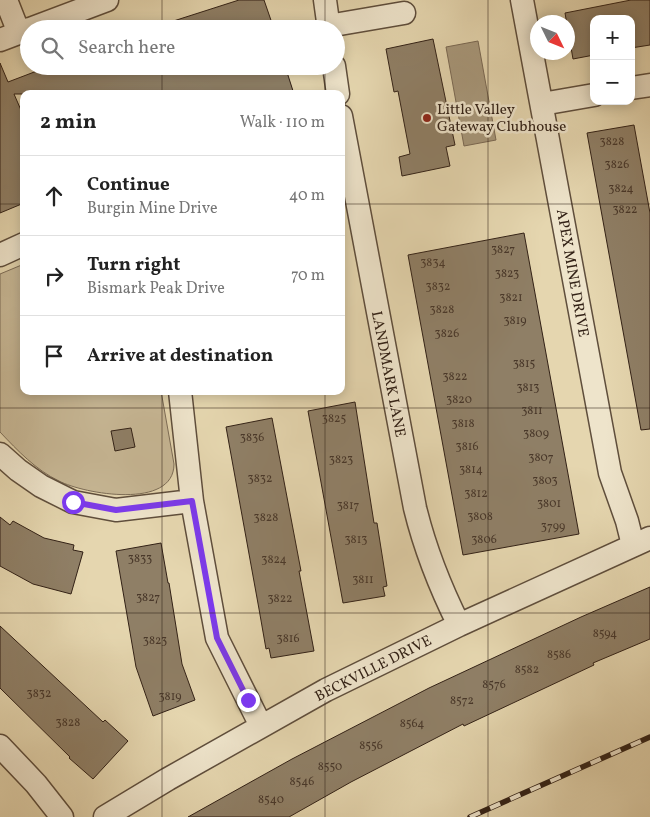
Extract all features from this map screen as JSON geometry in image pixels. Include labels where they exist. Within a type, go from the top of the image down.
[{"type":"street","points":[[6,0],[19,33]]},
{"type":"street","points":[[54,20],[107,0]]},
{"type":"street","points":[[325,0],[328,20]]},
{"type":"street","name":"APEX MINE DRIVE","points":[[522,0],[610,473],[627,520],[641,541]]},
{"type":"street","points":[[345,25],[404,13]]},
{"type":"street","points":[[335,75],[337,90]]},
{"type":"street","points":[[635,87],[650,85]]},
{"type":"street","points":[[542,104],[590,96]]},
{"type":"street","name":"LANDMARK LANE","points":[[345,141],[414,508],[432,568],[460,625]]},
{"type":"street","points":[[0,255],[20,246]]},
{"type":"street","points":[[180,395],[192,501],[217,638],[261,726]]},
{"type":"street","points":[[0,454],[18,470],[41,486],[73,502],[116,510],[192,501]]},
{"type":"street","name":"BECKVILLE DRIVE","points":[[105,817],[261,726],[335,686],[460,625],[641,541]]},
{"type":"street","points":[[0,746],[36,784],[62,817]]},
{"type":"shaded area","points":[[478,41],[496,140],[464,146],[446,47]]},
{"type":"shaded area","points":[[20,266],[20,395],[162,395],[174,464],[170,478],[160,488],[144,493],[126,495],[71,486],[51,477],[35,466],[0,432],[0,274]]},
{"type":"building","points":[[239,0],[264,0],[271,20],[177,20]]},
{"type":"building","points":[[631,0],[650,0],[650,45],[635,47],[635,15],[590,15],[590,56],[575,59],[575,15],[565,15],[565,13]]},
{"type":"building","name":"Little Valley Gateway Clubhouse","points":[[433,39],[455,145],[446,147],[450,166],[402,176],[399,157],[410,154],[398,91],[394,92],[386,49]]},
{"type":"building","points":[[0,63],[8,82],[26,75],[288,75],[293,90],[20,90],[20,94],[14,94],[20,108],[20,205],[0,213]]},
{"type":"building","points":[[634,125],[650,213],[650,429],[641,430],[587,133]]},
{"type":"building","points":[[524,233],[579,534],[463,555],[408,255]]},
{"type":"building","points":[[355,402],[374,523],[377,523],[387,586],[383,587],[385,596],[343,603],[308,411]]},
{"type":"building","points":[[272,418],[314,651],[271,658],[269,648],[266,649],[226,427]]},
{"type":"building","points":[[131,428],[135,447],[115,451],[111,431]]},
{"type":"building","points":[[0,517],[10,525],[13,521],[44,538],[74,545],[73,550],[83,552],[71,594],[33,584],[0,566]]},
{"type":"building","points":[[161,543],[182,664],[195,700],[153,716],[136,667],[116,551]]},
{"type":"building","points":[[650,587],[650,639],[593,663],[594,665],[464,726],[463,724],[351,782],[289,817],[188,817],[292,759],[429,688]]},
{"type":"building","points":[[0,626],[103,722],[105,720],[128,741],[93,779],[69,758],[0,688]]},
{"type":"railway","points":[[470,817],[650,737]]},
{"type":"place","name":"Little Valley Gateway Clubhouse","points":[[427,118]]},
{"type":"route","points":[[73,502],[116,510],[192,501],[217,638],[248,700]]}]
